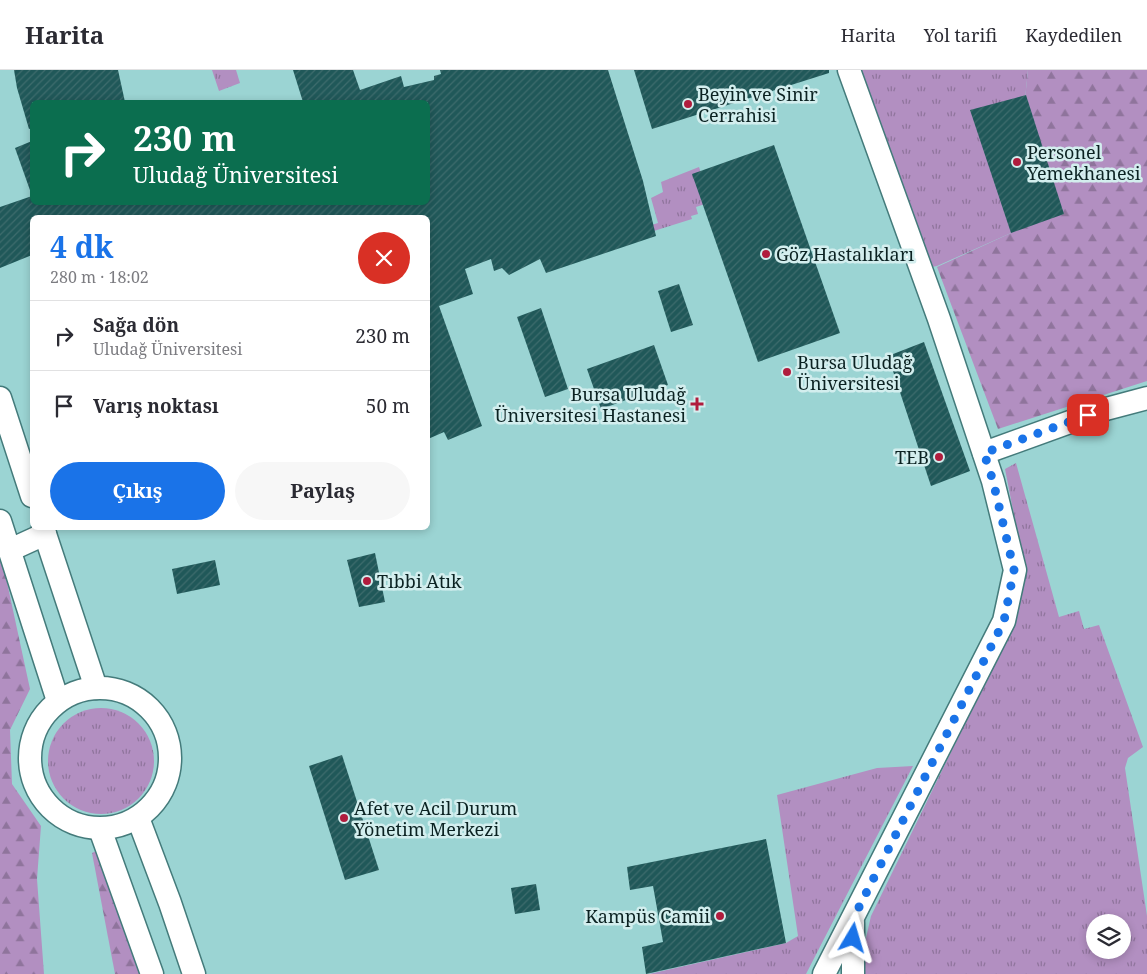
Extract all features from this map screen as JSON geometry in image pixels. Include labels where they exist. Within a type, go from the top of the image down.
[{"type":"street","points":[[824,974],[1004,621],[1014,570],[993,481],[984,453],[939,319],[849,70]]},
{"type":"street","points":[[0,398],[30,490]]},
{"type":"street","points":[[984,453],[1106,408],[1147,398]]},
{"type":"street","points":[[0,521],[58,701]]},
{"type":"street","points":[[10,550],[44,531],[96,688]]},
{"type":"street","points":[[96,688],[116,689],[142,703],[156,715],[172,747],[164,788],[152,804],[138,818],[120,826],[100,829],[78,825],[58,816],[43,800],[32,781],[29,758],[32,737],[41,717],[58,701],[76,691],[96,688]]},
{"type":"street","points":[[138,818],[194,974]]},
{"type":"street","points":[[100,829],[152,974]]},
{"type":"street","points":[[853,919],[853,974]]},
{"type":"green space","points":[[212,70],[236,70],[240,83],[219,91]]},
{"type":"green space","points":[[849,70],[1028,70],[1011,233],[937,266],[921,269]]},
{"type":"green space","points":[[1028,70],[1147,70],[1147,381],[998,429],[937,267],[1011,233]]},
{"type":"green space","points":[[699,167],[711,202],[696,207],[698,214],[691,216],[692,219],[552,263],[548,257],[658,223],[651,198],[663,192],[661,182]]},
{"type":"green space","points":[[1016,463],[1059,617],[1079,611],[1084,629],[1099,625],[1143,747],[1128,758],[1125,768],[1147,916],[1147,974],[862,974],[863,951],[871,916],[1015,621],[1024,566],[1005,469]]},
{"type":"green space","points":[[0,550],[30,689],[10,730],[12,784],[41,826],[37,879],[44,974],[0,974]]},
{"type":"green space","points":[[101,708],[121,712],[139,723],[150,741],[154,761],[150,781],[139,799],[121,810],[101,814],[81,810],[63,799],[52,781],[48,761],[52,741],[63,723],[81,712]]},
{"type":"green space","points":[[913,766],[806,974],[649,974],[786,943],[798,936],[777,795],[877,768]]},
{"type":"green space","points":[[100,849],[144,974],[115,974],[92,853]]},
{"type":"building","points":[[14,70],[118,70],[125,100],[30,100],[29,129],[17,88]]},
{"type":"building","points":[[293,70],[353,70],[360,90],[401,76],[404,87],[434,80],[434,76],[441,74],[440,70],[608,70],[643,181],[656,236],[546,273],[540,259],[509,275],[502,268],[494,271],[491,259],[465,269],[473,294],[439,306],[482,426],[448,440],[444,432],[430,438],[430,215],[30,215],[30,256],[0,268],[0,207],[30,197],[30,205],[430,205],[430,100],[302,100]]},
{"type":"building","name":"Beyin ve Sinir Cerrahisi","points":[[634,70],[829,70],[829,73],[652,129]]},
{"type":"building","name":"Personel Yemekhanesi","points":[[1026,95],[1064,214],[1011,233],[970,110]]},
{"type":"building","points":[[30,142],[30,190],[15,148]]},
{"type":"building","name":"Göz Hastalıkları","points":[[774,145],[840,333],[758,362],[692,174]]},
{"type":"building","points":[[679,284],[693,325],[671,332],[658,291]]},
{"type":"building","points":[[541,308],[568,389],[545,397],[517,317]]},
{"type":"building","points":[[924,342],[970,471],[931,486],[888,356]]},
{"type":"building","points":[[654,345],[668,385],[601,409],[587,369]]},
{"type":"building","name":"Tıbbi Atık","points":[[375,553],[385,602],[359,607],[347,560]]},
{"type":"building","points":[[215,560],[220,585],[177,594],[172,569]]},
{"type":"building","name":"Afet ve Acil Durum Yönetim Merkezi","points":[[342,755],[379,870],[345,880],[309,766]]},
{"type":"building","name":"Kampüs Camii","points":[[766,839],[786,943],[646,974],[642,947],[663,942],[653,886],[630,890],[627,867]]},
{"type":"building","points":[[536,884],[540,910],[515,914],[511,888]]},
{"type":"place","name":"Beyin ve Sinir Cerrahisi","points":[[688,104]]},
{"type":"place","name":"Personel Yemekhanesi","points":[[1017,162]]},
{"type":"place","name":"Göz Hastalıkları","points":[[766,254]]},
{"type":"place","name":"Bursa Uludağ Üniversitesi","points":[[787,372]]},
{"type":"place","name":"Bursa Uludağ Üniversitesi Hastanesi","points":[[697,404]]},
{"type":"place","name":"TEB","points":[[939,457]]},
{"type":"place","name":"Tıbbi Atık","points":[[367,581]]},
{"type":"place","name":"Afet ve Acil Durum Yönetim Merkezi","points":[[344,818]]},
{"type":"place","name":"Kampüs Camii","points":[[720,916]]},
{"type":"route","points":[[853,938],[853,919],[1004,621],[1014,570],[993,481],[984,453],[1088,415]]}]
